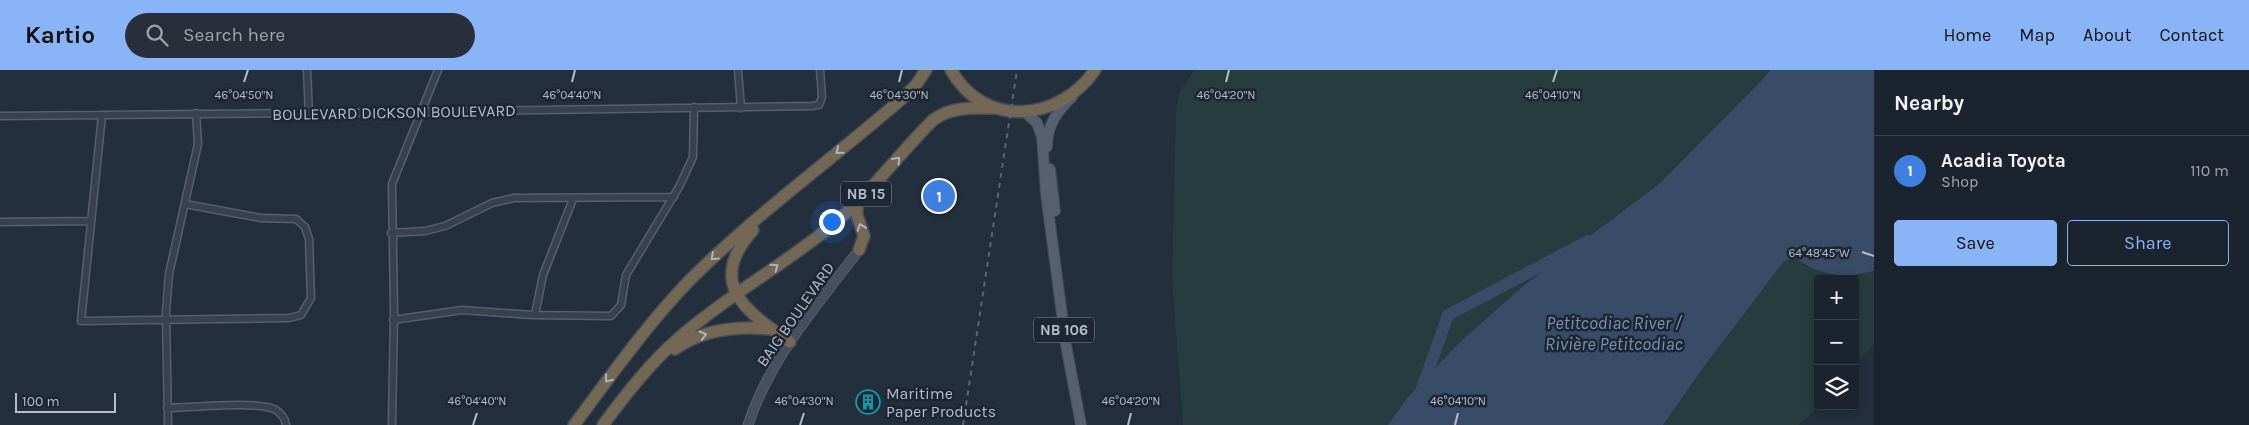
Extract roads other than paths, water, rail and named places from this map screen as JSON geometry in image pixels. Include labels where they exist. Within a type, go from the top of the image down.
[{"type":"highway","points":[[574,425],[670,302],[717,255],[905,96],[926,70]]},
{"type":"highway","points":[[951,70],[971,94],[997,108],[1025,112],[1052,106],[1076,93],[1102,70]]},
{"type":"highway","points":[[1086,83],[1095,70]]},
{"type":"highway","name":"NB 15","points":[[603,425],[648,370],[678,338],[808,244],[858,203],[938,116],[955,109],[997,108]]},
{"type":"highway","points":[[778,202],[748,235],[736,253],[732,274],[736,295],[745,307],[770,329],[790,342]]},
{"type":"highway","points":[[858,203],[857,214],[864,236],[859,250]]},
{"type":"highway","points":[[648,370],[683,343],[699,336],[738,328],[770,329]]},
{"type":"main road","name":"NB 106","points":[[1052,235],[1055,210],[1047,144],[1048,133],[1059,109],[1076,93]]},
{"type":"main road","name":"NB 106","points":[[1025,112],[1031,116],[1040,129],[1046,194],[1066,345],[1081,425]]},
{"type":"street","points":[[307,70],[309,114]]},
{"type":"street","points":[[392,425],[392,184],[438,70]]},
{"type":"street","points":[[738,70],[741,108]]},
{"type":"street","name":"BOULEVARD DICKSON BOULEVARD","points":[[0,116],[309,114],[694,107],[741,108],[819,105],[822,97],[820,70]]},
{"type":"street","points":[[393,320],[462,310],[535,315],[611,316],[621,305],[626,275],[674,196],[693,158],[694,107]]},
{"type":"street","points":[[168,425],[166,320],[169,274],[198,144],[196,114]]},
{"type":"street","points":[[102,115],[81,321],[289,318],[301,315],[311,298],[309,239],[305,228],[296,219],[260,218],[185,204]]},
{"type":"street","points":[[391,233],[425,231],[446,226],[492,203],[514,198],[573,199],[674,196]]},
{"type":"street","points":[[535,315],[542,275],[573,199]]},
{"type":"street","points":[[0,222],[91,221]]},
{"type":"street","name":"BAIG BOULEVARD","points":[[748,425],[763,386],[790,342],[859,250]]},
{"type":"street","points":[[167,408],[257,405],[275,409],[284,417],[286,425]]},
{"type":"water","name":"Petitcodiac River / Rivière Petitcodiac","points":[[1770,70],[1874,70],[1874,271],[1853,275],[1833,274],[1814,269],[1795,258],[1784,261],[1706,364],[1663,425],[1388,425],[1408,397],[1459,343],[1522,287],[1659,184]]},
{"type":"waterway","name":"Petitcodiac River / Rivière Petitcodiac","points":[[1409,425],[1448,315],[1588,241]]},
{"type":"railway","points":[[963,425],[1017,70]]},
{"type":"place","name":"Acadia Toyota","points":[[939,196]]},
{"type":"place","name":"Maritime Paper Products","points":[[868,402]]}]
